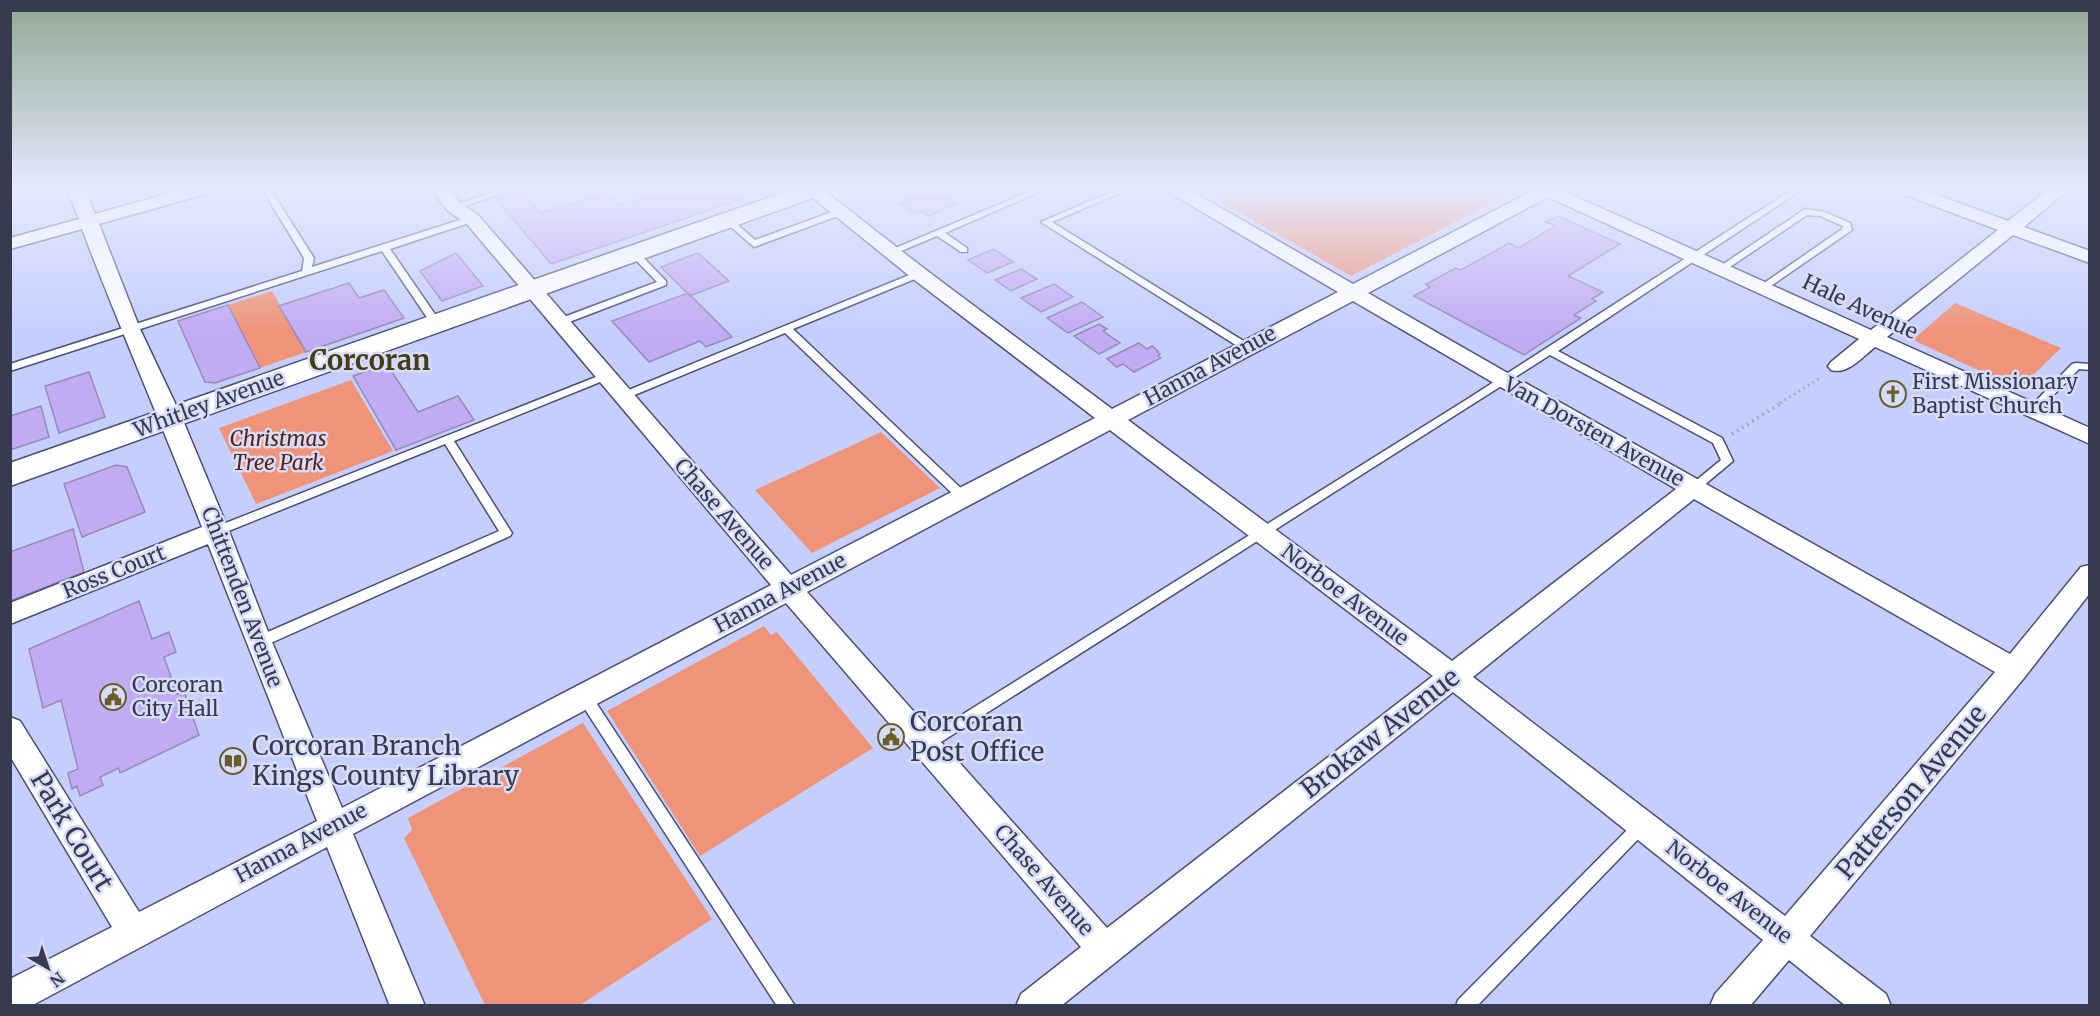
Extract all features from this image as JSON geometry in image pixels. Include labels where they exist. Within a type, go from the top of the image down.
[{"type":"street","points":[[10,244],[37,236]]},
{"type":"street","name":"Chittenden Avenue","points":[[95,236],[130,329],[171,418],[259,642],[408,1005]]},
{"type":"street","name":"Chase Avenue","points":[[484,236],[532,289],[789,589],[1103,948]]},
{"type":"street","name":"Whitley Avenue","points":[[10,475],[681,236]]},
{"type":"street","name":"Norboe Avenue","points":[[871,236],[1452,676],[1874,1005]]},
{"type":"street","name":"Van Dorsten Avenue","points":[[1256,236],[1503,380],[2014,670]]},
{"type":"street","name":"Hanna Avenue","points":[[10,998],[1456,236]]},
{"type":"street","name":"Hale Avenue","points":[[1649,236],[1871,339],[2088,434]]},
{"type":"street","points":[[1838,366],[2000,236]]},
{"type":"street","points":[[2033,236],[2090,258]]},
{"type":"street","name":"Brokaw Avenue","points":[[1033,1005],[1694,488]]},
{"type":"street","name":"Ross Court","points":[[10,614],[217,531]]},
{"type":"street","name":"Patterson Avenue","points":[[1727,1005],[1788,938],[2014,670],[2090,574]]},
{"type":"street","name":"Park Court","points":[[10,729],[133,932]]},
{"type":"lane","points":[[296,236],[309,258],[307,272]]},
{"type":"lane","points":[[10,368],[384,247],[402,236]]},
{"type":"lane","points":[[745,236],[754,244],[774,236]]},
{"type":"lane","points":[[891,252],[930,236]]},
{"type":"lane","points":[[944,236],[963,250]]},
{"type":"lane","points":[[1068,236],[1246,347]]},
{"type":"lane","points":[[926,745],[1262,531],[1366,469],[1728,236]]},
{"type":"lane","points":[[1721,269],[1769,236]]},
{"type":"lane","points":[[1762,288],[1838,236]]},
{"type":"lane","points":[[384,247],[436,323]]},
{"type":"lane","points":[[560,322],[663,283],[634,253]]},
{"type":"lane","points":[[623,396],[919,274]]},
{"type":"lane","points":[[787,329],[963,497]]},
{"type":"lane","points":[[1550,351],[1718,441]]},
{"type":"lane","points":[[2032,411],[2076,366],[2090,367]]},
{"type":"lane","points":[[217,531],[606,376]]},
{"type":"lane","points":[[259,642],[506,533],[447,439]]},
{"type":"lane","name":"Brokaw Avenue","points":[[1694,488],[1727,461],[1718,441]]},
{"type":"lane","points":[[584,696],[787,1005]]},
{"type":"lane","points":[[1464,1005],[1642,824]]},
{"type":"path","points":[[1718,441],[1743,428],[1838,366]]},
{"type":"green space","points":[[1281,236],[1427,236],[1351,276]]},
{"type":"green space","points":[[272,291],[306,352],[260,368],[228,305]]},
{"type":"green space","points":[[1955,303],[2061,348],[2019,389],[1915,341],[1914,339]]},
{"type":"green space","name":"Christmas Tree Park","points":[[351,380],[393,451],[256,504],[219,428]]},
{"type":"green space","points":[[881,432],[940,488],[812,553],[755,490]]},
{"type":"green space","points":[[764,626],[771,635],[777,632],[873,748],[700,856],[607,711]]},
{"type":"green space","points":[[583,723],[712,919],[580,1005],[485,1005],[404,838],[412,830],[408,818]]},
{"type":"building","points":[[528,236],[632,236],[551,264]]},
{"type":"building","points":[[1538,236],[1603,236],[1620,244],[1568,276],[1603,292],[1592,299],[1596,301],[1574,315],[1581,318],[1524,355],[1414,296],[1430,287],[1426,284],[1456,268],[1461,270],[1509,243],[1519,248]]},
{"type":"building","points":[[994,249],[1013,262],[987,273],[968,260]]},
{"type":"building","points":[[456,253],[483,286],[442,301],[420,271]]},
{"type":"building","points":[[698,253],[729,281],[690,296],[661,267]]},
{"type":"building","points":[[1021,269],[1037,279],[1011,291],[995,280]]},
{"type":"building","points":[[349,283],[359,298],[384,290],[404,318],[306,352],[279,306]]},
{"type":"building","points":[[1054,284],[1073,297],[1041,312],[1021,298]]},
{"type":"building","points":[[688,293],[732,337],[706,347],[700,341],[649,362],[612,321]]},
{"type":"building","points":[[1082,302],[1103,317],[1068,333],[1047,318]]},
{"type":"building","points":[[228,305],[260,368],[215,383],[205,382],[178,321]]},
{"type":"building","points":[[1099,324],[1107,329],[1103,331],[1120,343],[1099,354],[1074,336]]},
{"type":"building","points":[[1139,343],[1147,349],[1152,346],[1161,358],[1134,372],[1123,364],[1117,367],[1107,359]]},
{"type":"building","points":[[387,364],[418,412],[458,396],[474,420],[396,450],[353,376]]},
{"type":"building","points":[[89,372],[105,417],[59,433],[45,386]]},
{"type":"building","points":[[41,406],[49,437],[10,450],[10,416]]},
{"type":"building","points":[[116,465],[127,467],[145,512],[82,537],[64,484]]},
{"type":"building","points":[[73,529],[84,572],[10,601],[10,552]]},
{"type":"building","name":"Corcoran City Hall","points":[[139,601],[152,639],[169,632],[176,652],[164,657],[177,694],[184,691],[199,735],[120,773],[119,768],[100,777],[103,785],[80,796],[77,786],[72,789],[68,773],[78,769],[61,700],[43,708],[29,649]]},
{"type":"place","name":"First Missionary Baptist Church","points":[[1893,394]]},
{"type":"place","name":"Corcoran City Hall","points":[[113,697]]},
{"type":"place","name":"Corcoran Post Office","points":[[891,737]]},
{"type":"place","name":"Corcoran Branch Kings County Library","points":[[233,761]]},
{"type":"district","name":"Corcoran","points":[[370,361]]}]
